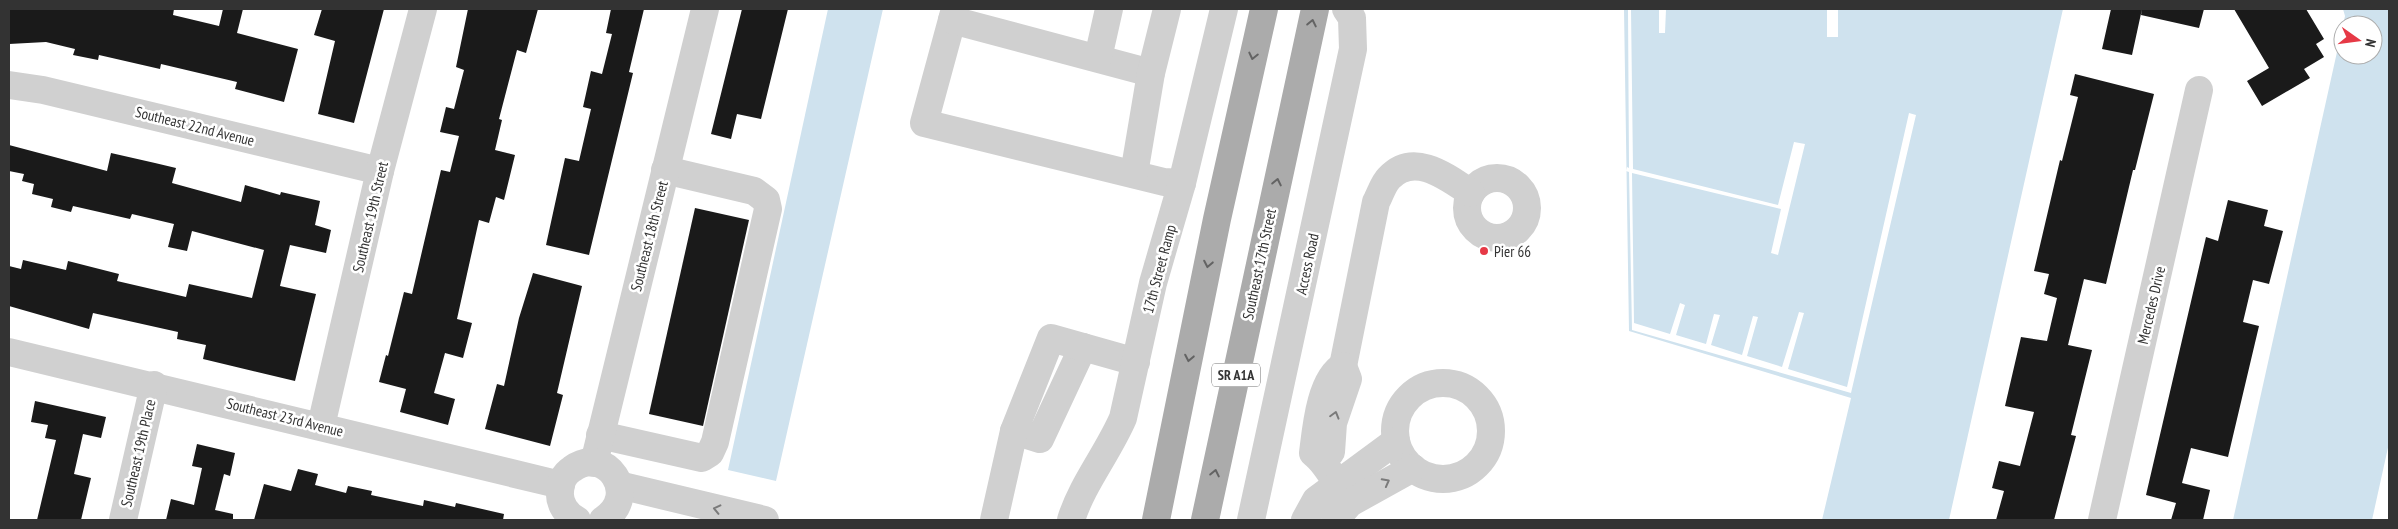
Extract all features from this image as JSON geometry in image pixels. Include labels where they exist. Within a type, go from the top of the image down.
[{"type":"main road","points":[[1156,520],[1217,219],[1264,9]]},
{"type":"main road","name":"Southeast 17th Street","points":[[1205,520],[1315,9]]},
{"type":"street","name":"Southeast 19th Street","points":[[321,426],[380,171],[423,9]]},
{"type":"street","name":"Southeast 18th Street","points":[[594,463],[705,9]]},
{"type":"street","points":[[1098,58],[1109,9]]},
{"type":"street","points":[[1134,174],[1152,73],[1167,9]]},
{"type":"street","name":"17th Street Ramp","points":[[1071,520],[1083,490],[1115,436],[1123,418],[1153,283],[1182,184],[1224,9]]},
{"type":"street","name":"Access Road","points":[[1251,520],[1353,49],[1352,18],[1346,9]]},
{"type":"street","points":[[1152,73],[953,14],[924,123],[1182,184]]},
{"type":"street","name":"Southeast 22nd Avenue","points":[[9,85],[43,90],[380,171]]},
{"type":"street","name":"Mercedes Drive","points":[[2102,520],[2199,90]]},
{"type":"street","points":[[1340,503],[1323,461],[1331,452],[1333,423],[1348,379],[1343,366],[1376,202],[1388,179],[1403,167],[1419,165],[1471,193]]},
{"type":"street","points":[[600,436],[702,458],[710,453],[715,442],[768,209],[766,200],[754,192],[666,170]]},
{"type":"street","points":[[994,520],[1014,431],[1051,338],[1136,362]]},
{"type":"street","name":"Southeast 23rd Avenue","points":[[9,352],[154,385],[561,484]]},
{"type":"street","points":[[1437,383],[1452,383],[1467,389],[1480,399],[1488,412],[1491,428],[1490,443],[1483,458],[1472,469],[1458,476],[1442,479],[1427,476],[1413,468],[1402,456],[1396,441],[1396,425],[1400,410],[1409,397],[1422,388],[1437,383]]},
{"type":"street","name":"Southeast 19th Place","points":[[123,520],[154,385]]},
{"type":"street","points":[[1340,503],[1396,441]]},
{"type":"street","points":[[577,520],[566,511],[561,503],[561,484],[564,477],[577,465],[594,463],[610,470],[619,486],[619,502],[614,519]]},
{"type":"street","points":[[1305,520],[1316,500],[1340,503],[1413,468]]},
{"type":"street","points":[[619,486],[765,520]]},
{"type":"water","points":[[828,9],[883,9],[776,481],[728,470]]},
{"type":"water","points":[[1624,9],[2063,9],[1949,520],[1822,520],[1851,398],[1629,331]]},
{"type":"water","points":[[2343,9],[2389,9],[2389,443],[2372,520],[2233,520],[2334,65],[2383,65],[2383,15],[2345,15]]},
{"type":"pier","points":[[1628,9],[1631,9],[1633,169],[1778,205],[1794,142],[1805,144],[1778,255],[1771,253],[1781,209],[1632,173],[1634,323],[1670,334],[1680,303],[1685,305],[1676,335],[1706,344],[1714,314],[1720,315],[1711,345],[1742,355],[1753,316],[1758,317],[1747,356],[1782,367],[1799,312],[1804,313],[1788,369],[1847,387],[1909,113],[1916,115],[1851,393],[1632,330],[1629,172],[1626,171],[1627,167],[1629,168]]},
{"type":"pier","points":[[1659,9],[1666,9],[1665,33],[1659,33]]},
{"type":"pier","points":[[1827,9],[1838,9],[1838,37],[1827,37]]},
{"type":"building","points":[[174,9],[173,15],[219,26],[223,9],[243,9],[237,33],[298,49],[284,102],[235,89],[237,82],[161,64],[160,69],[99,55],[98,60],[73,55],[75,49],[46,42],[9,44],[9,10]]},
{"type":"building","points":[[322,9],[384,9],[354,123],[318,114],[335,41],[314,35]]},
{"type":"building","points":[[468,9],[538,9],[526,53],[517,50],[499,119],[502,120],[495,150],[515,155],[504,200],[496,197],[489,223],[479,220],[457,319],[472,323],[463,358],[445,353],[434,393],[455,399],[448,425],[400,412],[406,389],[379,382],[386,355],[388,356],[404,292],[412,294],[441,170],[450,172],[459,136],[440,132],[446,107],[454,109],[464,70],[456,67]]},
{"type":"building","points":[[611,9],[644,9],[629,72],[633,73],[589,255],[546,245],[565,158],[579,161],[591,109],[583,107],[591,71],[602,74],[612,34],[606,33]]},
{"type":"building","points":[[742,9],[788,9],[761,119],[737,114],[731,139],[711,134]]},
{"type":"building","points":[[2111,9],[2142,9],[2132,55],[2102,49]]},
{"type":"building","points":[[2142,9],[2204,9],[2199,28],[2141,15]]},
{"type":"building","points":[[2234,9],[2306,9],[2324,39],[2316,44],[2324,57],[2304,69],[2310,78],[2262,106],[2247,81],[2269,68]]},
{"type":"building","points":[[2075,74],[2154,94],[2135,170],[2133,170],[2106,284],[2084,279],[2068,345],[2092,350],[2071,435],[2076,436],[2054,520],[1996,520],[2004,491],[1992,488],[1999,461],[2020,466],[2034,412],[2005,406],[2021,337],[2047,341],[2057,298],[2044,294],[2049,274],[2034,271],[2060,160],[2062,161],[2078,97],[2070,95]]},
{"type":"building","points":[[9,145],[107,171],[111,153],[176,168],[172,183],[241,202],[245,185],[280,195],[281,192],[320,201],[315,225],[331,230],[326,253],[290,245],[280,286],[316,294],[295,381],[203,359],[206,345],[177,339],[178,332],[93,313],[89,329],[9,306],[9,266],[21,269],[23,260],[66,270],[68,261],[119,274],[117,281],[186,297],[189,284],[252,298],[264,250],[192,231],[187,251],[168,247],[174,224],[132,214],[130,219],[73,206],[71,212],[51,207],[53,199],[32,194],[34,184],[22,181],[24,174],[9,171]]},
{"type":"building","points":[[2228,200],[2268,210],[2264,226],[2283,231],[2269,284],[2253,280],[2243,322],[2259,326],[2228,457],[2191,448],[2182,483],[2210,490],[2203,520],[2171,520],[2176,503],[2146,495],[2206,237],[2218,241]]},
{"type":"building","points":[[695,208],[749,220],[703,426],[649,414]]},
{"type":"building","points":[[533,273],[582,286],[557,393],[563,395],[550,446],[485,429],[497,384],[504,386],[519,318]]},
{"type":"building","points":[[35,401],[106,417],[101,438],[83,434],[74,474],[91,478],[81,520],[37,520],[56,440],[45,438],[48,425],[31,422]]},
{"type":"building","points":[[197,444],[235,453],[230,476],[224,474],[215,510],[233,514],[233,520],[166,520],[171,499],[194,505],[202,468],[192,466]]},
{"type":"building","points":[[298,469],[318,474],[315,485],[346,493],[348,486],[372,491],[371,495],[423,506],[424,500],[455,507],[456,503],[504,514],[503,520],[254,520],[264,484],[291,491]]},
{"type":"place","name":"Pier 66","points":[[1484,251]]}]
